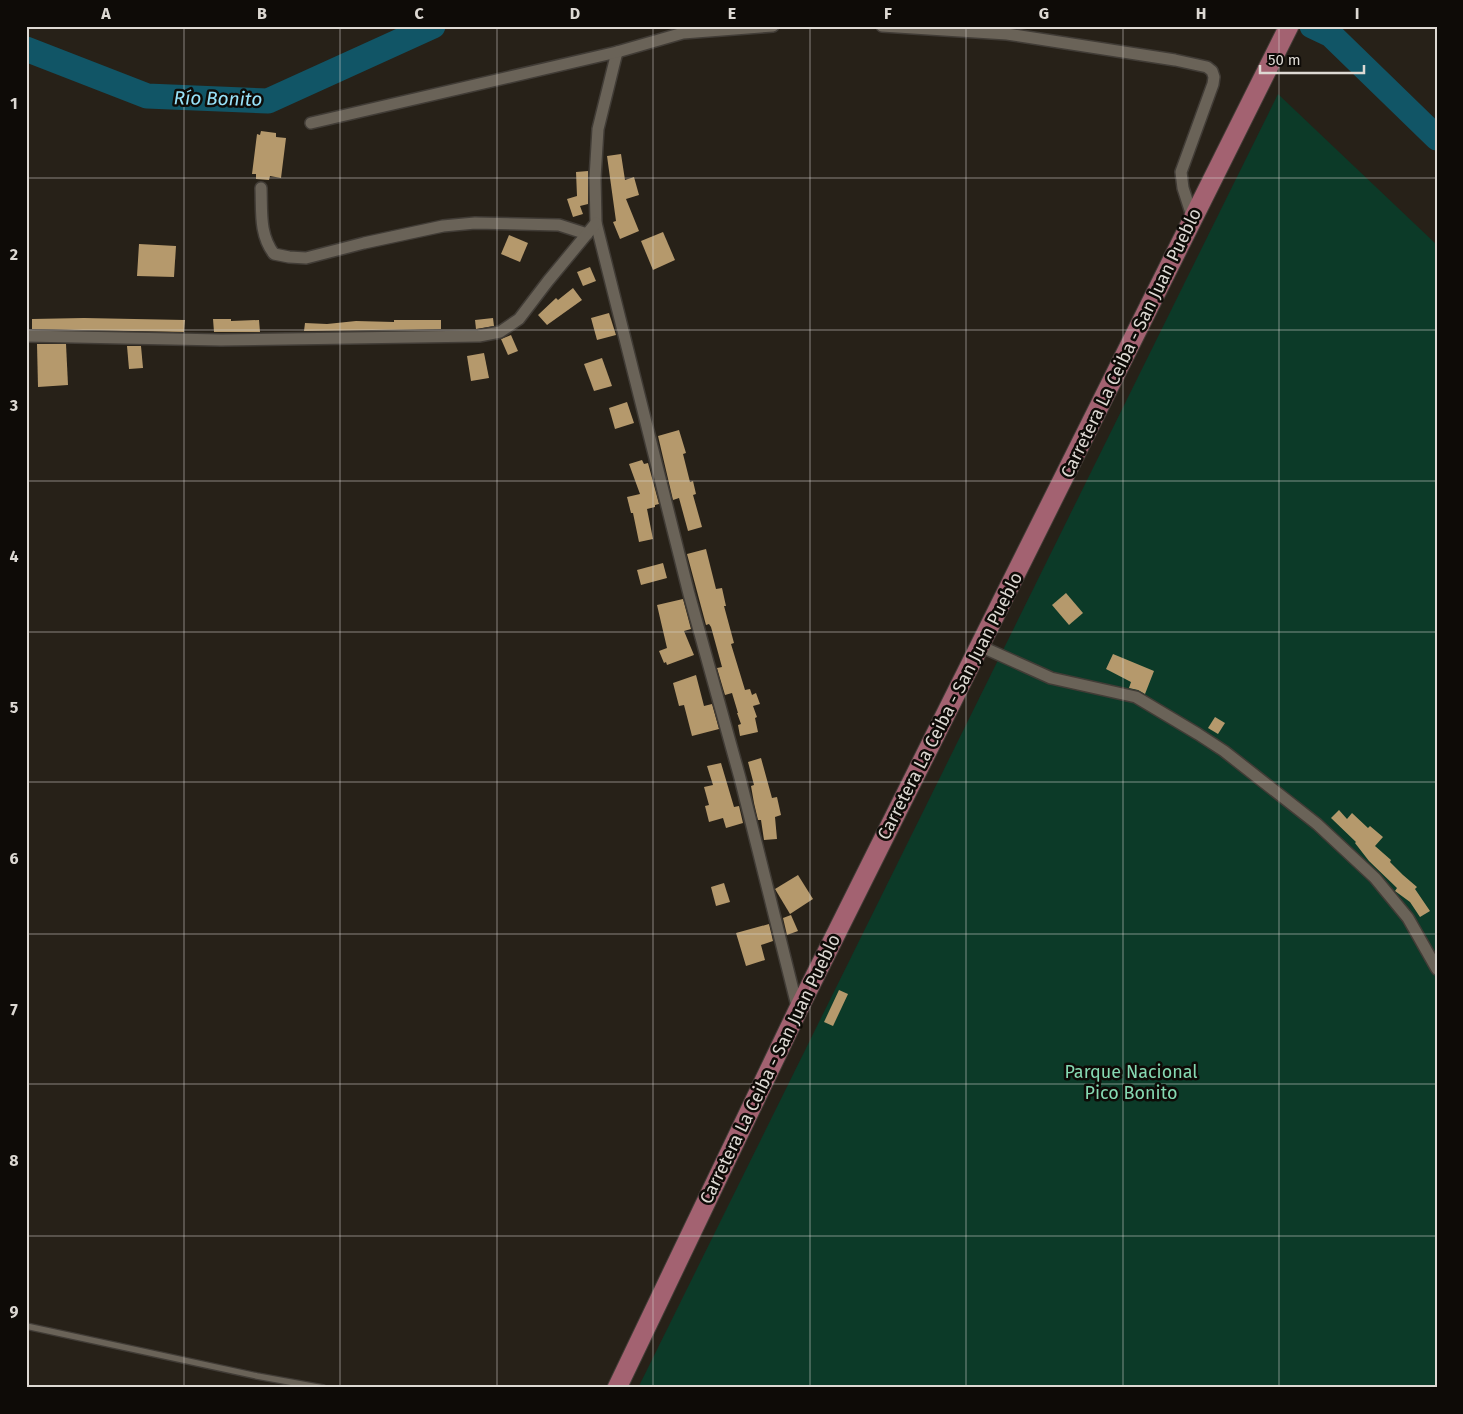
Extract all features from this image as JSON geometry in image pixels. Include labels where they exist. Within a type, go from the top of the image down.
[{"type":"main road","name":"Carretera La Ceiba - San Juan Pueblo","points":[[617,1388],[798,1010],[1289,26]]},
{"type":"street","points":[[311,123],[617,52],[683,33],[773,26]]},
{"type":"street","points":[[882,26],[1007,34],[1175,60],[1207,67],[1212,71],[1214,77],[1213,84],[1181,172],[1182,188],[1193,219]]},
{"type":"street","points":[[617,52],[598,129],[595,178],[596,223],[689,594],[740,778],[798,1010]]},
{"type":"street","points":[[261,188],[262,229],[267,245],[274,254],[290,257],[306,258],[364,243],[444,226],[475,222],[559,225],[587,234]]},
{"type":"street","points":[[26,336],[221,340],[479,336],[500,332],[519,319],[596,223]]},
{"type":"street","points":[[980,646],[1051,678],[1136,697],[1224,751],[1317,824],[1375,878],[1408,918],[1437,969]]},
{"type":"lane","points":[[26,1326],[257,1376],[323,1388]]},
{"type":"green space","name":"Parque Nacional Pico Bonito","points":[[1278,94],[1437,245],[1437,1388],[638,1388]]},
{"type":"building","points":[[261,131],[276,133],[276,137],[286,138],[281,178],[270,176],[269,180],[256,179],[256,174],[252,174],[257,134],[260,135]]},
{"type":"building","points":[[621,154],[625,180],[634,177],[639,195],[626,199],[639,231],[620,239],[613,222],[616,221],[607,156]]},
{"type":"building","points":[[588,171],[588,204],[580,206],[583,214],[573,217],[567,199],[577,196],[576,172]]},
{"type":"building","points":[[663,232],[675,260],[653,270],[641,241]]},
{"type":"building","points":[[509,235],[528,243],[520,262],[501,254]]},
{"type":"building","points":[[139,244],[176,246],[174,277],[137,276]]},
{"type":"building","points":[[590,267],[596,281],[583,286],[577,272]]},
{"type":"building","points":[[573,288],[582,300],[547,325],[538,315],[556,298],[558,300]]},
{"type":"building","points":[[609,313],[616,335],[597,340],[591,318]]},
{"type":"building","points":[[493,318],[494,326],[476,329],[475,320]]},
{"type":"building","points":[[32,319],[185,320],[184,332],[32,329]]},
{"type":"building","points":[[213,319],[231,319],[231,321],[259,320],[260,332],[214,332]]},
{"type":"building","points":[[394,320],[441,320],[441,329],[304,331],[305,323],[394,322]]},
{"type":"building","points":[[511,335],[518,351],[508,355],[501,339]]},
{"type":"building","points":[[37,344],[66,344],[68,385],[38,387]]},
{"type":"building","points":[[127,346],[141,346],[143,368],[129,369]]},
{"type":"building","points":[[484,353],[489,378],[471,381],[467,356]]},
{"type":"building","points":[[602,358],[612,386],[594,391],[584,364]]},
{"type":"building","points":[[627,402],[634,423],[615,429],[609,408]]},
{"type":"building","points":[[679,430],[686,453],[683,454],[690,482],[693,481],[696,494],[693,495],[702,527],[688,531],[679,498],[673,500],[658,436]]},
{"type":"building","points":[[642,460],[644,464],[648,463],[659,504],[647,509],[653,539],[639,542],[633,513],[631,513],[627,497],[640,494],[629,464]]},
{"type":"building","points":[[706,549],[716,589],[722,588],[726,606],[724,606],[734,643],[731,644],[745,690],[750,689],[752,695],[756,693],[760,704],[753,706],[757,717],[755,718],[758,732],[740,736],[738,725],[741,724],[732,693],[725,695],[717,668],[722,667],[711,627],[709,624],[706,625],[687,554]]},
{"type":"building","points":[[663,563],[667,578],[641,585],[637,570]]},
{"type":"building","points":[[1066,593],[1083,613],[1069,625],[1052,605]]},
{"type":"building","points":[[683,599],[691,629],[684,631],[694,655],[667,665],[666,662],[664,663],[659,651],[667,648],[657,605]]},
{"type":"building","points":[[1113,654],[1154,671],[1145,694],[1129,688],[1131,682],[1106,669]]},
{"type":"building","points":[[696,675],[704,706],[712,704],[719,729],[692,736],[684,705],[679,706],[673,683]]},
{"type":"building","points":[[1215,717],[1225,723],[1218,734],[1208,728]]},
{"type":"building","points":[[761,758],[772,798],[777,797],[781,815],[775,817],[777,839],[764,840],[761,820],[758,820],[754,803],[751,786],[754,785],[748,762]]},
{"type":"building","points":[[721,763],[734,807],[739,806],[743,823],[726,828],[723,818],[709,822],[705,806],[709,805],[704,787],[713,785],[707,766]]},
{"type":"building","points":[[1339,810],[1347,819],[1352,813],[1368,828],[1370,826],[1383,837],[1375,846],[1417,887],[1415,889],[1430,911],[1420,917],[1410,902],[1395,891],[1397,888],[1369,861],[1356,842],[1331,818]]},
{"type":"building","points":[[798,875],[813,899],[790,914],[775,889]]},
{"type":"building","points":[[724,883],[730,902],[716,906],[711,887]]},
{"type":"building","points":[[791,915],[798,931],[787,935],[783,918]]},
{"type":"building","points":[[769,924],[773,941],[761,945],[765,960],[746,966],[736,933]]},
{"type":"building","points":[[839,990],[848,994],[833,1026],[824,1022]]},
{"type":"waterway","name":"Río Bonito","points":[[26,49],[147,96],[268,101],[433,26]]},
{"type":"waterway","name":"Río Bonito","points":[[1312,26],[1331,35],[1437,138]]}]
